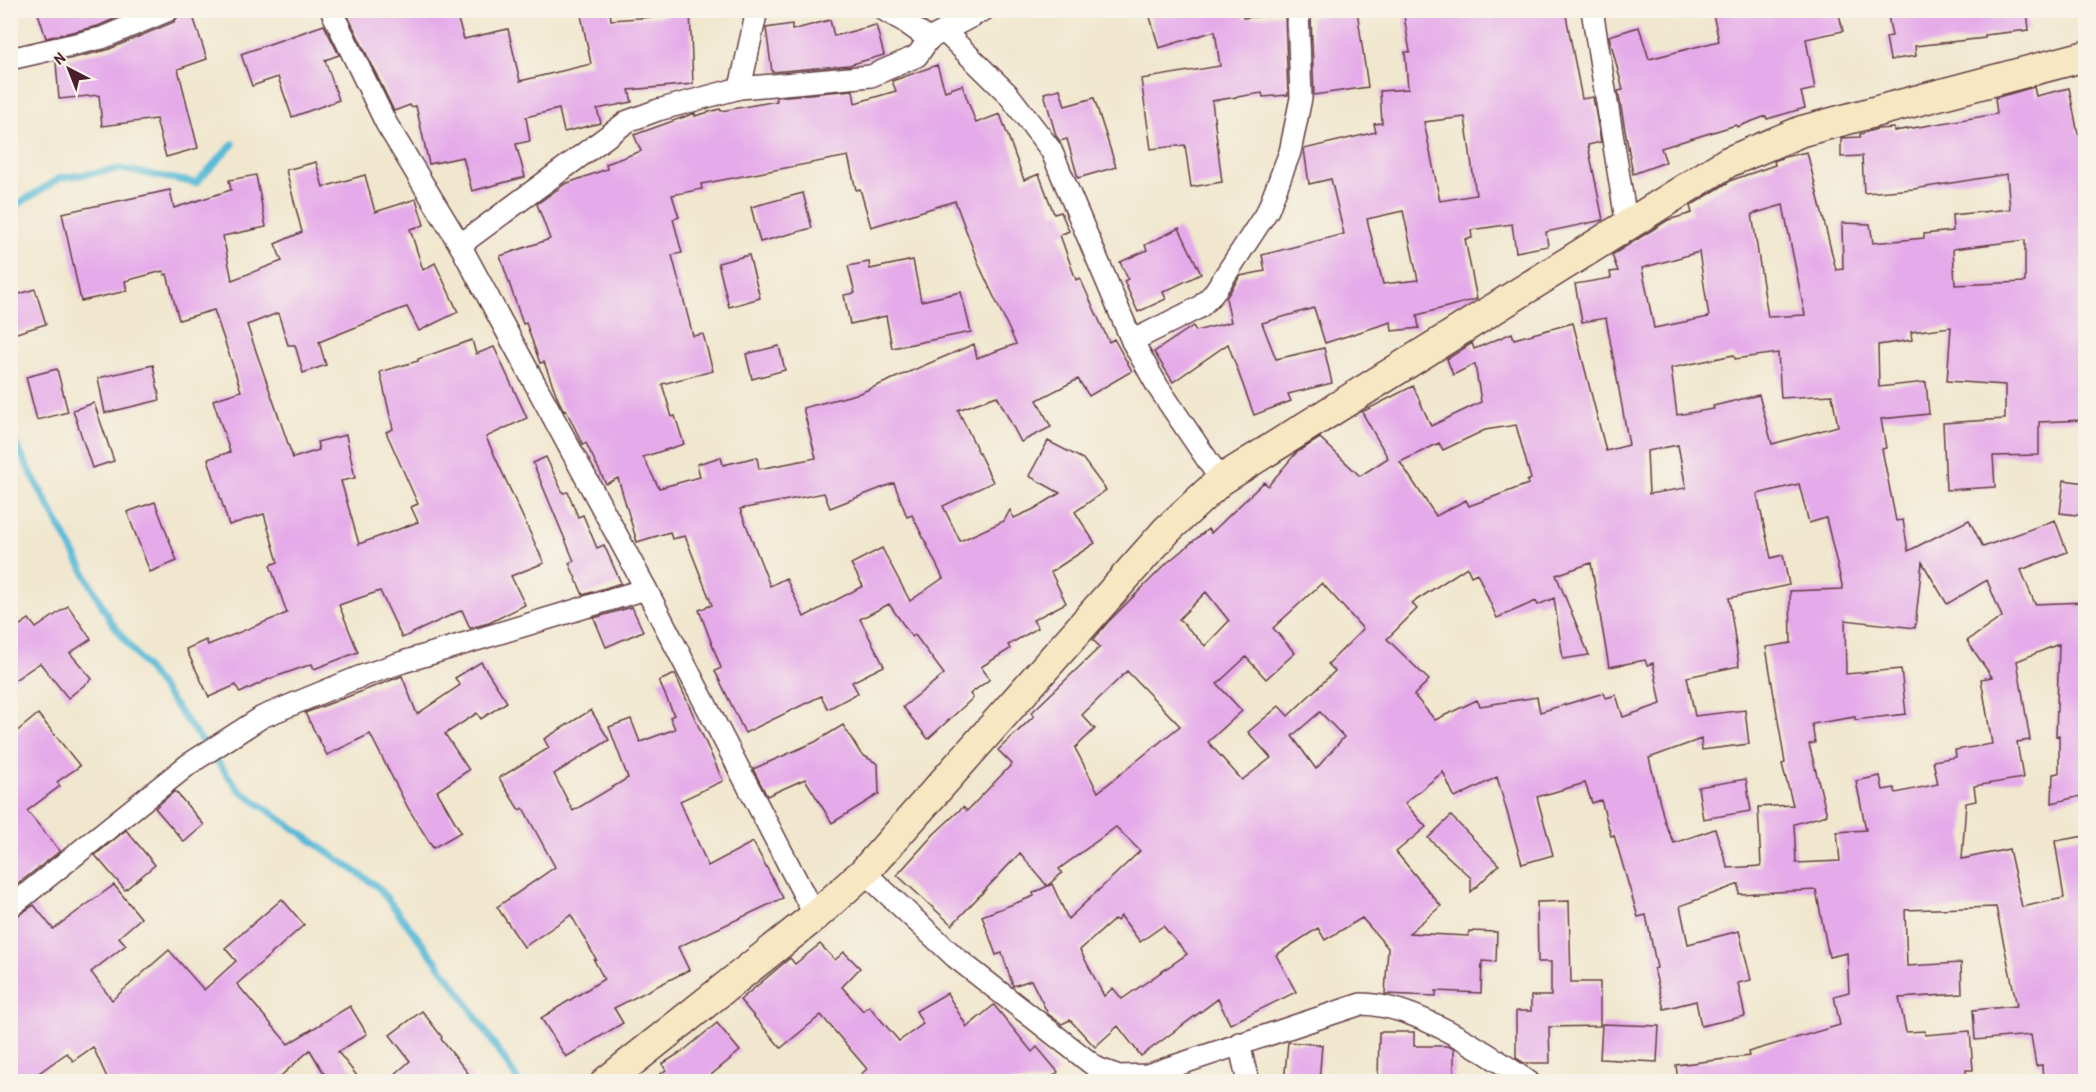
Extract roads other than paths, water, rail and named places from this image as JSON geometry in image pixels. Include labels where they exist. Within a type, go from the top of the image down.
[{"type":"street","points":[[10,59],[102,38],[169,10]]},
{"type":"street","points":[[331,10],[386,123],[460,245],[646,589],[815,916]]},
{"type":"street","points":[[740,88],[757,10]]},
{"type":"street","points":[[884,10],[936,35],[1008,94],[1051,150],[1132,340],[1158,387],[1221,480]]},
{"type":"street","points":[[460,245],[628,121],[658,110],[740,88],[871,76],[917,56],[936,35],[984,10]]},
{"type":"street","points":[[1132,340],[1200,307],[1213,294],[1268,210],[1290,152],[1300,98],[1298,10]]},
{"type":"street","points":[[1592,10],[1627,226]]},
{"type":"street","points":[[606,1082],[815,916],[864,872],[1167,530],[1221,480],[1728,162],[1802,131],[2085,56]]},
{"type":"street","points":[[10,907],[189,764],[262,717],[381,670],[646,589]]},
{"type":"street","points":[[864,872],[955,957],[1097,1068],[1119,1076],[1147,1075],[1361,1004],[1382,1004],[1479,1047],[1529,1082]]},
{"type":"street","points":[[1239,1043],[1248,1082]]},
{"type":"waterway","points":[[10,209],[60,178],[121,169],[196,183],[233,144]]},
{"type":"waterway","points":[[10,434],[110,620],[239,790],[378,887],[457,988],[519,1082]]}]
